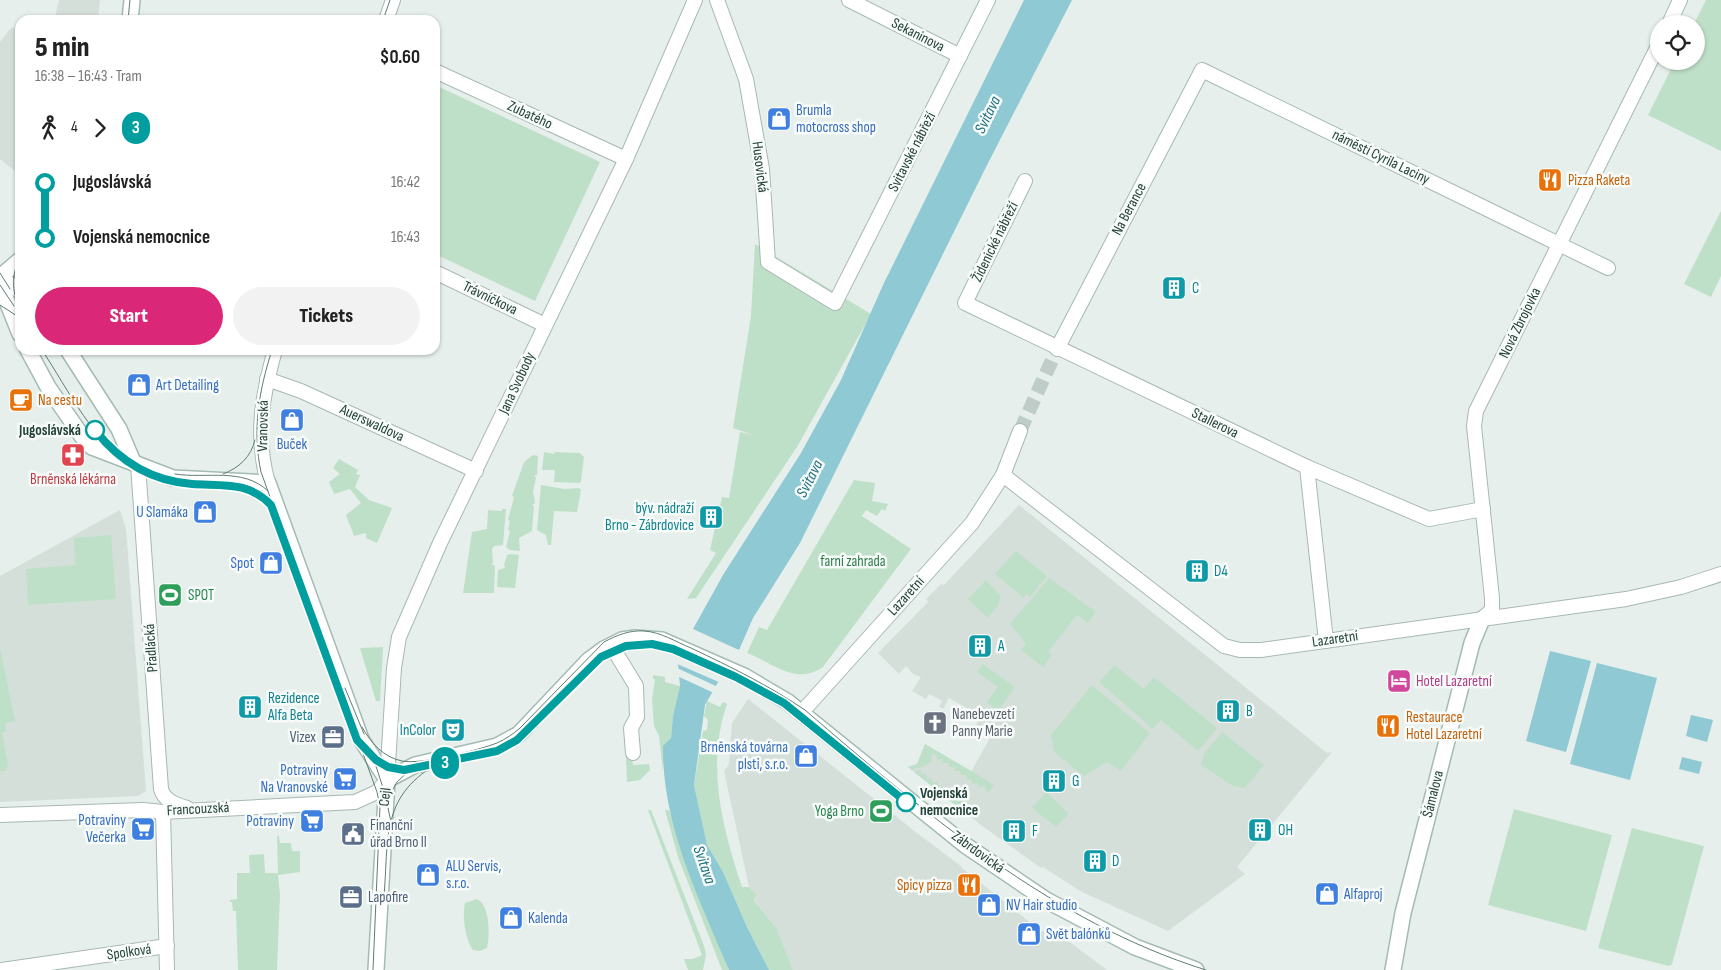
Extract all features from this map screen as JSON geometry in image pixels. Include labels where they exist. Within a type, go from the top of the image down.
[{"type":"street","points":[[130,15],[132,0]]},
{"type":"street","points":[[388,15],[393,0]]},
{"type":"street","name":"Jana Svobody","points":[[387,780],[397,644],[440,543],[626,159],[695,0]]},
{"type":"street","name":"Husovická","points":[[717,0],[746,78],[762,169],[768,262],[835,303]]},
{"type":"street","name":"Sekaninova","points":[[849,0],[960,56]]},
{"type":"street","name":"Svitavské nábřeží","points":[[835,303],[988,0]]},
{"type":"street","points":[[1673,15],[1680,0]]},
{"type":"street","name":"Nová Zbrojovka","points":[[1482,619],[1492,610],[1492,598],[1474,426],[1476,411],[1650,62]]},
{"type":"street","name":"náměstí Cyrila Laciny","points":[[1202,70],[1608,268]]},
{"type":"street","name":"Na Berance","points":[[1057,349],[1202,70]]},
{"type":"street","name":"Zubatého","points":[[440,73],[626,159]]},
{"type":"street","name":"Židenické nábřeží","points":[[965,303],[1025,181]]},
{"type":"street","points":[[15,264],[0,278],[15,288]]},
{"type":"street","name":"Trávníčkova","points":[[440,274],[545,325]]},
{"type":"street","points":[[0,284],[15,322]]},
{"type":"street","name":"Stallerova","points":[[965,303],[1057,349],[1307,467],[1429,519],[1483,509]]},
{"type":"street","points":[[31,355],[48,387],[86,442],[104,453],[136,463],[162,475],[186,480],[234,480],[268,483]]},
{"type":"street","points":[[71,355],[119,429],[136,463]]},
{"type":"street","name":"Vranovská","points":[[274,355],[262,402],[260,433],[261,456],[268,483],[361,739],[387,780]]},
{"type":"street","name":"Auerswaldova","points":[[267,379],[301,391],[476,471]]},
{"type":"street","name":"Lazaretní","points":[[802,712],[972,523],[1003,475],[1020,431]]},
{"type":"street","name":"Přadlácká","points":[[136,463],[161,789],[162,793],[172,802],[195,809]]},
{"type":"street","points":[[1307,467],[1326,641]]},
{"type":"street","name":"Lazaretní","points":[[1003,475],[1224,646],[1240,650],[1261,650],[1626,599],[1681,587],[1721,574]]},
{"type":"street","name":"Šámalova","points":[[1393,970],[1403,913],[1469,657],[1482,619]]},
{"type":"street","name":"Cejl","points":[[376,970],[387,780],[415,765],[480,751],[509,740],[519,734],[589,660],[611,644],[627,639],[644,637],[662,640],[675,646]]},
{"type":"street","points":[[611,644],[636,686],[636,717],[632,728],[633,753]]},
{"type":"street","name":"Zábrdovická","points":[[675,646],[737,673],[765,688],[802,712],[965,845],[1038,895],[1119,939],[1196,970]]},
{"type":"street","name":"Francouzská","points":[[0,815],[143,810],[163,812],[355,802],[377,792],[387,780]]},
{"type":"street","points":[[163,812],[167,970]]},
{"type":"street","name":"Spolková","points":[[2,970],[167,946]]},
{"type":"shaded area","points":[[59,0],[100,0],[98,15],[55,15]]},
{"type":"shaded area","points":[[15,28],[15,171],[0,159],[0,42],[10,29]]},
{"type":"shaded area","name":"Vojenská nemocnice","points":[[1019,505],[1327,753],[1332,752],[1237,867],[1245,874],[1168,931],[1082,892],[1043,867],[1041,868],[985,828],[908,767],[917,764],[925,744],[971,772],[991,736],[975,727],[981,716],[949,698],[943,709],[939,706],[942,701],[929,694],[926,699],[912,691],[921,677],[914,675],[906,666],[899,674],[878,653],[928,602],[926,599],[941,584],[944,585]]},
{"type":"shaded area","points":[[120,510],[126,529],[146,791],[138,796],[0,802],[0,576]]},
{"type":"shaded area","points":[[748,699],[1042,932],[1048,926],[1107,970],[793,970],[777,929],[754,899],[757,895],[749,887],[724,771],[729,764],[732,723]]},
{"type":"green space","points":[[1706,0],[1721,0],[1721,151],[1648,115],[1670,70],[1705,70],[1705,15],[1698,15]]},
{"type":"green space","points":[[440,87],[600,162],[535,301],[440,256]]},
{"type":"green space","points":[[1721,211],[1721,276],[1711,297],[1684,284]]},
{"type":"green space","points":[[755,244],[871,314],[797,447],[696,598],[687,599],[716,553],[710,550],[722,497],[729,498],[740,432],[753,435],[733,428],[751,316]]},
{"type":"green space","points":[[544,452],[554,454],[555,452],[580,453],[584,457],[581,482],[554,482],[555,470],[542,470]]},
{"type":"green space","points":[[533,455],[538,456],[537,475],[534,475],[536,478],[533,491],[535,503],[532,505],[534,506],[532,531],[519,538],[520,551],[510,550],[506,547],[510,531],[508,530],[510,521],[508,520],[514,497],[512,496],[524,462]]},
{"type":"green space","points":[[339,459],[358,470],[356,474],[360,475],[355,487],[369,500],[392,508],[377,543],[366,538],[366,533],[354,536],[346,515],[361,503],[350,489],[334,494],[329,482],[340,474],[333,468]]},
{"type":"green space","name":"farní zahrada","points":[[854,480],[875,483],[872,501],[888,504],[885,511],[882,509],[877,516],[866,510],[862,516],[911,549],[823,667],[813,672],[794,674],[747,653],[759,627],[767,630]]},
{"type":"green space","points":[[541,485],[564,489],[579,488],[581,490],[577,512],[554,511],[551,545],[548,545],[546,535],[537,530]]},
{"type":"green space","points":[[502,509],[506,509],[503,545],[494,546],[492,549],[493,563],[491,564],[495,566],[494,593],[463,593],[472,532],[487,529],[488,510],[502,511]]},
{"type":"green space","points":[[111,535],[116,599],[28,605],[26,569],[75,565],[74,538]]},
{"type":"green space","points":[[1016,551],[1047,576],[1030,597],[1026,594],[1024,598],[995,574]]},
{"type":"green space","points":[[507,555],[519,555],[515,588],[497,587],[498,570],[505,568]]},
{"type":"green space","points":[[1049,578],[1096,612],[1088,623],[1077,615],[1048,652],[1052,655],[1043,667],[1021,650],[1026,644],[1010,624]]},
{"type":"green space","points":[[986,580],[1000,595],[999,604],[988,618],[968,599]]},
{"type":"green space","points":[[383,647],[380,701],[376,701],[360,648]]},
{"type":"green space","points":[[0,648],[15,721],[5,723],[6,731],[2,732],[8,766],[5,771],[0,771]]},
{"type":"green space","points":[[983,664],[1015,687],[998,711],[987,702],[998,687],[977,672]]},
{"type":"green space","points":[[1115,665],[1144,689],[1154,677],[1217,728],[1198,751],[1161,720],[1153,729],[1099,682]]},
{"type":"green space","points":[[653,675],[665,677],[665,682],[680,686],[673,716],[671,738],[664,746],[663,772],[659,736],[654,726],[652,699],[655,679],[653,679]]},
{"type":"green space","points":[[1092,685],[1150,733],[1121,771],[1107,762],[1084,776],[1054,752],[1051,735]]},
{"type":"green space","points":[[707,701],[720,707],[723,702],[727,704],[721,727],[717,773],[719,796],[728,842],[742,887],[749,887],[757,895],[754,900],[777,929],[793,970],[769,970],[747,927],[723,872],[707,846],[694,785],[703,731],[707,730],[708,720],[704,716]]},
{"type":"green space","points":[[1222,732],[1264,765],[1245,788],[1233,786],[1201,765],[1204,754]]},
{"type":"green space","points":[[925,744],[994,786],[987,793],[985,786],[978,787],[977,783],[972,784],[971,779],[967,780],[966,775],[961,775],[960,771],[955,771],[954,767],[949,767],[948,763],[943,763],[942,759],[937,760],[936,754],[931,755],[932,761],[925,766],[912,770],[908,767],[917,764]]},
{"type":"green space","points":[[632,756],[633,765],[649,764],[650,770],[640,780],[627,782],[626,757]]},
{"type":"green space","points":[[920,770],[921,774],[926,774],[927,779],[932,778],[932,783],[937,782],[939,787],[943,786],[944,791],[949,790],[950,795],[955,794],[956,799],[961,798],[967,807],[976,807],[970,817],[914,772]]},
{"type":"green space","points":[[1046,792],[1069,814],[1056,827],[1032,808]]},
{"type":"green space","points":[[1514,809],[1612,835],[1586,931],[1488,905]]},
{"type":"green space","points":[[648,810],[651,810],[704,946],[706,955],[703,970],[688,970],[684,959],[693,959],[702,955]]},
{"type":"green space","points":[[665,810],[669,810],[689,872],[729,970],[722,970],[678,857]]},
{"type":"green space","points":[[1632,828],[1704,846],[1672,964],[1669,966],[1598,948]]},
{"type":"green space","points":[[277,836],[279,836],[280,843],[291,843],[292,851],[300,851],[300,872],[278,875],[280,895],[277,970],[238,970],[236,911],[233,911],[232,902],[230,902],[230,900],[237,899],[237,873],[250,873],[249,855],[264,854],[265,873],[278,873]]},
{"type":"green space","points":[[477,899],[481,902],[487,914],[489,929],[487,948],[480,951],[473,950],[470,945],[464,921],[465,903]]},
{"type":"water","name":"Svitava","points":[[1024,0],[1072,0],[987,165],[800,543],[753,618],[739,650],[737,649],[705,705],[694,785],[707,845],[723,872],[747,927],[769,970],[729,970],[684,861],[669,805],[664,776],[663,746],[671,738],[673,716],[680,686],[678,664],[693,629],[723,575],[801,453],[841,380],[883,285]]},
{"type":"water","points":[[1550,651],[1591,661],[1566,752],[1526,741]]},
{"type":"water","points":[[1597,663],[1657,678],[1630,780],[1570,764]]},
{"type":"water","points":[[1691,715],[1713,720],[1707,742],[1686,736]]},
{"type":"water","points":[[1682,757],[1702,762],[1699,774],[1679,769]]},
{"type":"pier","points":[[691,628],[741,651],[738,652],[721,683],[675,663]]},
{"type":"pier","points":[[677,668],[718,687],[714,693],[677,676]]},
{"type":"tunnel","points":[[1020,431],[1057,349]]},
{"type":"tram line","points":[[128,15],[130,0]]},
{"type":"tram line","points":[[385,15],[390,0]]},
{"type":"tram line","points":[[15,271],[15,292]]},
{"type":"tram line","points":[[0,273],[10,289]]},
{"type":"tram line","points":[[0,285],[14,306]]},
{"type":"tram line","points":[[0,305],[15,315]]},
{"type":"tram line","points":[[45,355],[95,432],[122,459],[137,469],[150,475],[185,483],[244,488],[262,497],[271,505]]},
{"type":"tram line","points":[[271,355],[258,410],[257,441],[261,472],[377,792],[380,806],[373,970]]},
{"type":"tram line","name":"3","points":[[95,430],[117,455],[135,468],[147,473],[185,483],[239,486],[255,492],[267,500],[276,514],[357,740],[366,752],[388,767],[404,770],[418,768],[504,748],[528,731],[601,657],[626,646],[652,644],[663,645],[736,677],[784,703],[906,802]]},
{"type":"tram line","points":[[223,474],[234,469],[244,461],[251,452],[255,440]]},
{"type":"tram line","points":[[175,474],[236,476],[258,484],[268,491]]},
{"type":"tram line","points":[[362,727],[378,749],[402,761],[411,762],[436,759],[489,746],[503,740],[520,728],[604,642],[634,631],[656,633],[735,669],[805,710],[944,825],[993,861],[1043,894],[1095,924],[1149,949],[1206,970]]},
{"type":"tram line","points":[[489,753],[517,740],[595,663],[609,653],[623,647],[637,645],[664,647],[691,657],[756,687]]},
{"type":"tram line","points":[[345,688],[364,734]]},
{"type":"tram line","points":[[357,740],[371,755],[386,765],[403,769],[423,767]]},
{"type":"tram line","points":[[373,757],[385,794],[391,822]]},
{"type":"tram line","points":[[384,896],[388,839],[396,806],[417,778],[435,765]]},
{"type":"tram line","points":[[385,803],[397,782],[412,768]]},
{"type":"place","name":"Brumla motocross shop","points":[[779,119]]},
{"type":"place","name":"Pizza Raketa","points":[[1550,180]]},
{"type":"place","name":"C","points":[[1174,288]]},
{"type":"place","name":"Art Detailing","points":[[139,385]]},
{"type":"place","name":"Na cestu","points":[[21,400]]},
{"type":"place","name":"Buček","points":[[292,420]]},
{"type":"place","name":"Jugoslávská","points":[[95,430]]},
{"type":"place","name":"Brněnská lékárna","points":[[73,455]]},
{"type":"place","name":"U Slamáka","points":[[205,512]]},
{"type":"place","name":"býv. nádraží Brno - Zábrdovice","points":[[711,517]]},
{"type":"place","name":"Spot","points":[[271,563]]},
{"type":"place","name":"D4","points":[[1197,571]]},
{"type":"place","name":"SPOT","points":[[170,595]]},
{"type":"place","name":"A","points":[[980,646]]},
{"type":"place","name":"Hotel Lazaretní","points":[[1399,681]]},
{"type":"place","name":"Rezidence Alfa Beta","points":[[250,707]]},
{"type":"place","name":"B","points":[[1228,711]]},
{"type":"place","name":"Nanebevzetí Panny Marie","points":[[935,723]]},
{"type":"place","name":"Restaurace Hotel Lazaretní","points":[[1388,726]]},
{"type":"place","name":"InColor","points":[[453,730]]},
{"type":"place","name":"Vizex","points":[[333,737]]},
{"type":"place","name":"Brněnská továrna plsti, s.r.o.","points":[[806,756]]},
{"type":"place","name":"Potraviny Na Vranovské","points":[[345,779]]},
{"type":"place","name":"G","points":[[1054,781]]},
{"type":"place","name":"Vojenská nemocnice","points":[[906,802]]},
{"type":"place","name":"Yoga Brno","points":[[881,811]]},
{"type":"place","name":"Potraviny","points":[[312,821]]},
{"type":"place","name":"Potraviny Večerka","points":[[143,829]]},
{"type":"place","name":"OH","points":[[1260,830]]},
{"type":"place","name":"F","points":[[1014,831]]},
{"type":"place","name":"Finanční úřad Brno II","points":[[353,834]]},
{"type":"place","name":"D","points":[[1095,861]]},
{"type":"place","name":"ALU Servis, s.r.o.","points":[[428,875]]},
{"type":"place","name":"Spicy pizza","points":[[969,885]]},
{"type":"place","name":"Alfaproj","points":[[1327,894]]},
{"type":"place","name":"Lapofire","points":[[351,897]]},
{"type":"place","name":"NV Hair studio","points":[[989,905]]},
{"type":"place","name":"Kalenda","points":[[511,918]]},
{"type":"place","name":"Svět balónků","points":[[1029,934]]}]
